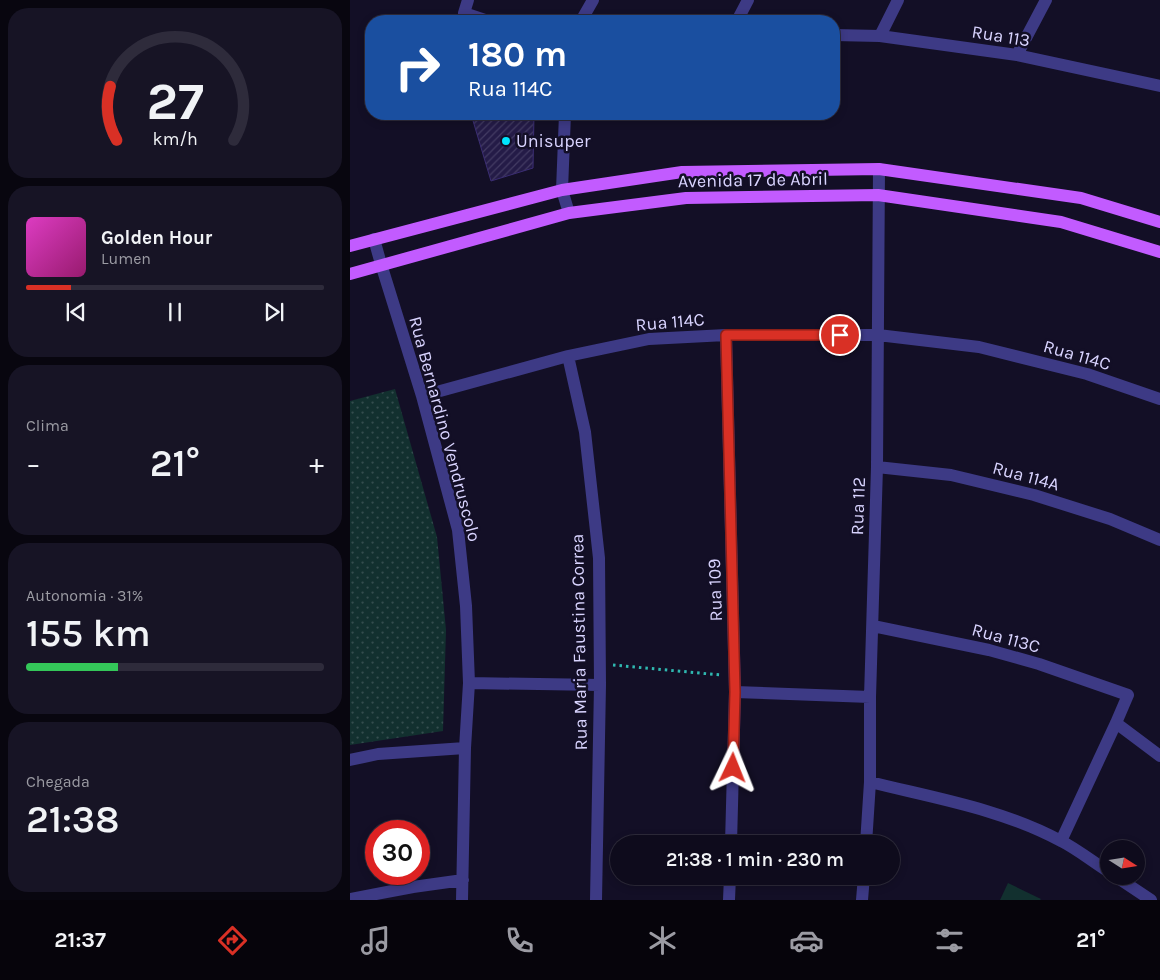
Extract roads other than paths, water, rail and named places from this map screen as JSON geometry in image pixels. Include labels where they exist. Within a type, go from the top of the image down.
[{"type":"main road","name":"Avenida 17 de Abril","points":[[350,246],[562,190],[682,172],[879,170],[1081,198],[1160,222]]},
{"type":"main road","name":"Avenida 17 de Abril","points":[[350,274],[569,213],[686,198],[878,195],[1061,222],[1160,252]]},
{"type":"street","points":[[464,15],[468,0]]},
{"type":"street","points":[[584,15],[592,0]]},
{"type":"street","points":[[740,15],[748,0]]},
{"type":"street","points":[[880,36],[898,0]]},
{"type":"street","points":[[1017,55],[1046,0]]},
{"type":"street","name":"Rua 113","points":[[840,35],[880,36],[1017,55],[1159,83]]},
{"type":"street","points":[[564,120],[562,190],[569,213]]},
{"type":"street","name":"Rua 112","points":[[867,835],[870,782],[870,697],[877,467],[879,170]]},
{"type":"street","name":"Rua Bernardino Vendruscolo","points":[[374,239],[422,396],[458,530],[466,606],[469,683],[465,748],[464,880],[462,900]]},
{"type":"street","name":"Rua 114C","points":[[422,396],[568,356],[650,339],[726,335],[878,335],[979,347],[1087,374],[1160,399]]},
{"type":"street","name":"Rua 109","points":[[726,335],[735,676],[731,835]]},
{"type":"street","name":"Rua Maria Faustina Correa","points":[[568,356],[585,432],[599,558],[600,685],[596,900]]},
{"type":"street","name":"Rua 114A","points":[[877,467],[951,474],[1034,495],[1110,519],[1160,540]]},
{"type":"street","name":"Rua 113C","points":[[873,626],[989,650],[1039,664],[1128,695],[1116,723]]},
{"type":"street","points":[[469,683],[600,685]]},
{"type":"street","points":[[735,692],[870,697]]},
{"type":"street","points":[[1061,841],[1116,723],[1160,756]]},
{"type":"street","points":[[350,760],[378,754],[465,748]]},
{"type":"street","points":[[870,782],[980,809],[1023,824],[1061,841],[1100,866]]},
{"type":"street","points":[[350,899],[413,886],[464,880]]},
{"type":"street","points":[[729,900],[730,885]]},
{"type":"street","points":[[862,900],[863,885]]},
{"type":"street","points":[[1128,885],[1151,900]]},
{"type":"place","name":"Unisuper","points":[[506,141]]}]
